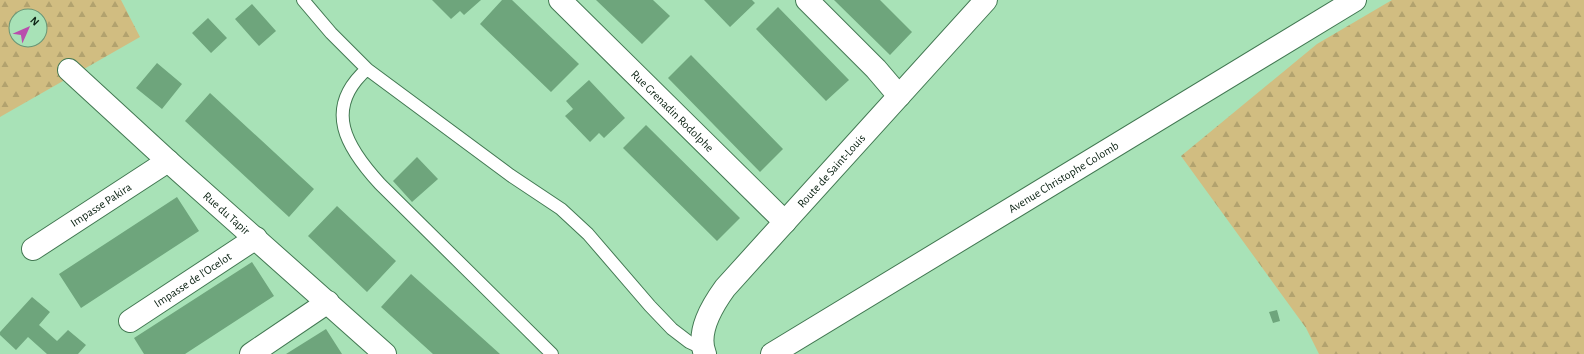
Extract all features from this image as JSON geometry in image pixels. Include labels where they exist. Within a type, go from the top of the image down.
[{"type":"street","name":"Rue Grenadin Rodolphe","points":[[560,0],[785,222]]},
{"type":"street","points":[[807,0],[876,69],[899,96]]},
{"type":"street","name":"Route de Saint-Louis","points":[[704,351],[703,333],[708,316],[715,302],[725,288],[986,0]]},
{"type":"street","name":"Avenue Christophe Colomb","points":[[772,354],[1355,0]]},
{"type":"street","name":"Rue du Tapir","points":[[69,70],[168,161],[385,354]]},
{"type":"street","name":"Impasse Pakira","points":[[33,249],[168,161]]},
{"type":"street","name":"Impasse de l’Ocelot","points":[[130,321],[256,238]]},
{"type":"street","points":[[251,354],[328,302]]},
{"type":"lane","points":[[303,0],[331,34],[367,69],[510,175],[561,209],[588,234],[650,306],[672,329],[704,351]]},
{"type":"lane","points":[[367,69],[358,76],[352,85],[344,106],[342,118],[344,129],[353,151],[366,169],[380,184],[552,354]]},
{"type":"green space","points":[[0,0],[121,0],[140,37],[0,117]]},
{"type":"green space","points":[[1392,0],[1584,0],[1584,354],[1319,354],[1306,328],[1181,156],[1317,44]]},
{"type":"building","points":[[432,0],[481,0],[464,15],[460,11],[451,19]]},
{"type":"building","points":[[502,0],[512,0],[579,64],[551,92],[480,24]]},
{"type":"building","points":[[596,0],[653,0],[670,16],[642,44]]},
{"type":"building","points":[[704,0],[752,0],[755,3],[730,27]]},
{"type":"building","points":[[834,0],[880,0],[912,32],[890,55]]},
{"type":"building","points":[[252,4],[276,31],[259,46],[235,19]]},
{"type":"building","points":[[778,7],[849,80],[826,101],[756,29]]},
{"type":"building","points":[[208,18],[227,38],[211,53],[192,33]]},
{"type":"building","points":[[691,55],[783,149],[760,172],[668,78]]},
{"type":"building","points":[[157,63],[182,84],[162,109],[136,88]]},
{"type":"building","points":[[589,80],[625,118],[604,138],[599,133],[590,142],[565,116],[573,109],[566,101]]},
{"type":"building","points":[[210,93],[314,189],[289,217],[185,121]]},
{"type":"building","points":[[646,125],[740,218],[717,241],[623,148]]},
{"type":"building","points":[[417,157],[438,179],[412,202],[393,181]]},
{"type":"building","points":[[177,197],[199,231],[81,308],[59,274]]},
{"type":"building","points":[[337,206],[396,261],[367,292],[308,236]]},
{"type":"building","points":[[252,262],[274,296],[185,354],[144,354],[134,338]]},
{"type":"building","points":[[411,274],[500,354],[433,354],[381,307]]},
{"type":"building","points":[[32,297],[50,312],[39,325],[57,341],[68,330],[86,345],[78,354],[47,354],[28,337],[16,350],[0,335],[0,332]]},
{"type":"building","points":[[1277,310],[1280,321],[1273,323],[1269,312]]},
{"type":"building","points":[[326,329],[342,354],[286,354]]}]
